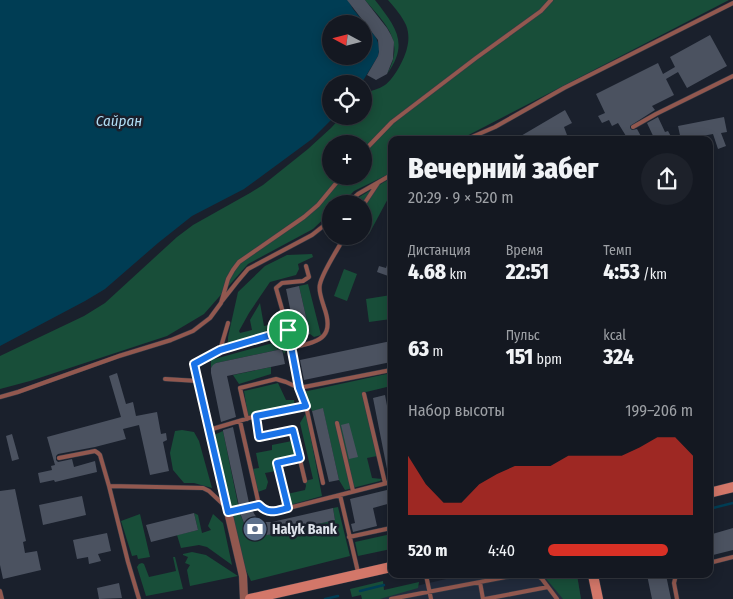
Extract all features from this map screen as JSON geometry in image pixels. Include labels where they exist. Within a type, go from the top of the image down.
[{"type":"main road","points":[[713,492],[733,487]]},
{"type":"main road","points":[[250,599],[388,568]]},
{"type":"main road","points":[[594,578],[598,599]]},
{"type":"street","points":[[209,430],[243,576],[244,599]]},
{"type":"lane","points":[[372,143],[392,122],[540,11],[551,0]]},
{"type":"lane","points":[[474,136],[495,127],[564,88],[733,3]]},
{"type":"lane","points":[[633,127],[733,76]]},
{"type":"lane","points":[[357,195],[388,177]]},
{"type":"lane","points":[[370,195],[380,181]]},
{"type":"lane","points":[[221,303],[228,279],[239,262],[318,206],[335,185]]},
{"type":"lane","points":[[0,397],[193,331],[210,318],[248,269],[312,235],[322,227]]},
{"type":"lane","points":[[292,348],[318,341],[327,332],[328,327],[319,285],[340,245]]},
{"type":"lane","points":[[306,266],[309,277],[303,281],[282,283],[276,288],[288,330],[299,388],[306,406],[323,482]]},
{"type":"lane","points":[[220,350],[228,323]]},
{"type":"lane","points":[[288,330],[220,350],[194,364],[209,430],[247,418],[306,406]]},
{"type":"lane","points":[[247,418],[240,388],[276,379],[299,388],[388,371]]},
{"type":"lane","points":[[165,379],[198,381]]},
{"type":"lane","points":[[364,394],[385,483]]},
{"type":"lane","points":[[256,416],[259,437],[293,430],[305,480]]},
{"type":"lane","points":[[240,421],[259,505],[265,511],[274,512],[388,482]]},
{"type":"lane","points":[[337,423],[353,491]]},
{"type":"lane","points":[[59,458],[98,452],[139,599]]},
{"type":"lane","points":[[288,508],[277,463],[300,458]]},
{"type":"lane","points":[[109,486],[203,488],[209,491],[228,510],[259,505]]},
{"type":"lane","points":[[340,495],[358,575]]},
{"type":"lane","points":[[349,537],[388,529]]},
{"type":"lane","points":[[713,562],[733,557]]},
{"type":"lane","points":[[427,578],[431,599]]},
{"type":"lane","points":[[391,599],[501,578]]},
{"type":"lane","points":[[541,578],[557,599]]},
{"type":"lane","points":[[675,578],[674,584],[677,599]]},
{"type":"lane","points":[[480,582],[484,599],[548,587]]},
{"type":"lane","points":[[0,591],[2,599]]},
{"type":"shaded area","points":[[450,578],[578,578],[581,599],[361,599]]},
{"type":"green space","points":[[365,0],[375,0],[389,18],[397,35],[398,53],[387,74],[393,59],[394,42],[387,27]]},
{"type":"green space","points":[[388,0],[729,0],[467,136],[388,136],[388,174],[372,182],[372,135],[323,135],[334,125],[372,125],[372,90],[385,85],[402,63],[408,45],[406,25]]},
{"type":"green space","points":[[322,136],[322,185],[366,185],[350,195],[322,195],[322,220],[313,229],[248,264],[204,314],[167,336],[0,389],[0,356],[84,316],[105,303],[177,237],[193,225],[263,185]]},
{"type":"green space","points":[[388,180],[388,199],[372,228],[372,195],[363,195]]},
{"type":"green space","points":[[312,254],[313,257],[298,264],[299,269],[296,275],[270,282],[239,331],[240,333],[252,330],[250,320],[260,303],[264,326],[274,324],[281,331],[230,344],[228,337],[238,292],[265,266],[287,255]]},
{"type":"green space","points":[[344,269],[357,274],[347,301],[334,296]]},
{"type":"green space","points":[[308,284],[321,335],[314,337],[310,334],[299,286]]},
{"type":"green space","points":[[388,295],[388,319],[369,322],[366,299]]},
{"type":"green space","points":[[280,341],[285,344],[287,350],[284,354],[282,349],[216,363],[211,368],[211,360]]},
{"type":"green space","points":[[271,367],[271,374],[239,384],[233,375]]},
{"type":"green space","points":[[388,374],[388,387],[362,393],[377,456],[367,458],[372,478],[382,479],[380,481],[345,490],[339,480],[323,409],[312,411],[303,392]]},
{"type":"green space","points":[[278,383],[286,400],[294,400],[295,407],[248,416],[244,391]]},
{"type":"green space","points":[[306,413],[322,496],[290,505],[287,494],[305,490],[305,481],[313,479],[300,423]]},
{"type":"green space","points":[[175,431],[194,432],[199,441],[212,488],[194,483],[184,483],[173,470],[170,453]]},
{"type":"green space","points":[[223,431],[240,514],[244,523],[253,530],[267,535],[279,533],[335,520],[333,508],[338,507],[350,556],[251,581],[244,566],[214,435]]},
{"type":"green space","points":[[292,441],[295,455],[274,459],[276,471],[265,473],[268,482],[266,489],[258,492],[253,469],[259,468],[256,453],[272,450],[272,445]]},
{"type":"green space","points":[[194,513],[198,515],[202,533],[211,530],[208,526],[213,514],[223,523],[232,565],[207,547],[199,545],[181,548],[177,535],[198,530]]},
{"type":"green space","points":[[140,514],[150,557],[138,559],[137,555],[132,556],[121,521]]},
{"type":"green space","points":[[388,535],[388,550],[358,556],[355,542]]},
{"type":"green space","points":[[192,552],[206,555],[238,576],[190,586],[187,570],[190,565],[185,563],[188,557],[183,554]]},
{"type":"green space","points":[[173,557],[175,557],[183,589],[146,596],[137,567],[139,564],[144,564],[149,577],[176,571]]},
{"type":"green space","points":[[546,578],[578,578],[581,599],[563,599]]},
{"type":"green space","points":[[383,581],[384,590],[419,582],[418,588],[380,599],[362,599],[361,595],[352,597],[350,589]]},
{"type":"water","name":"Сайран","points":[[0,0],[348,0],[358,15],[322,15],[322,65],[372,65],[372,32],[379,46],[379,51],[378,56],[366,75],[322,75],[322,125],[326,125],[312,139],[244,189],[192,216],[105,289],[0,346]]},
{"type":"building","points":[[347,0],[365,0],[387,28],[394,42],[393,59],[387,74],[376,80],[372,78],[372,75],[367,75],[379,52],[378,40],[372,32],[372,15],[359,15]]},
{"type":"building","points":[[710,35],[727,66],[687,88],[678,72],[666,79],[674,95],[652,106],[655,110],[630,126],[632,130],[637,129],[641,136],[626,136],[618,123],[612,126],[609,120],[602,123],[598,116],[605,113],[596,94],[658,63],[663,74],[675,67],[670,57]]},
{"type":"building","points":[[565,110],[572,123],[564,127],[567,135],[565,136],[521,136]]},
{"type":"building","points":[[658,117],[665,132],[668,131],[671,136],[653,136],[647,123]]},
{"type":"building","points":[[724,117],[727,132],[721,133],[726,146],[718,149],[713,134],[680,136],[678,126]]},
{"type":"building","points":[[388,262],[388,276],[377,272],[379,266],[386,268]]},
{"type":"building","points":[[299,286],[310,334],[296,337],[286,289]]},
{"type":"building","points":[[388,342],[388,363],[304,380],[300,360]]},
{"type":"building","points":[[282,349],[285,364],[227,376],[236,417],[221,422],[211,373],[213,365]]},
{"type":"building","points":[[117,373],[126,404],[133,402],[136,416],[157,412],[161,434],[166,433],[167,440],[163,442],[169,471],[150,475],[139,425],[123,429],[126,439],[56,456],[58,462],[72,459],[74,467],[95,461],[97,472],[55,482],[54,480],[40,483],[38,473],[52,470],[51,466],[55,465],[47,437],[121,417],[109,376]]},
{"type":"building","points":[[385,395],[388,411],[388,474],[373,398]]},
{"type":"building","points":[[323,408],[339,480],[329,482],[312,411]]},
{"type":"building","points":[[349,423],[358,457],[349,459],[341,425]]},
{"type":"building","points":[[233,427],[249,503],[239,506],[223,431]]},
{"type":"building","points":[[12,434],[19,459],[12,461],[6,436]]},
{"type":"building","points":[[15,489],[26,541],[23,542],[25,553],[37,551],[41,570],[3,579],[0,565],[0,491]]},
{"type":"building","points":[[388,490],[388,504],[373,508],[377,526],[353,532],[351,524],[355,523],[350,499]]},
{"type":"building","points":[[82,496],[86,515],[43,525],[39,505]]},
{"type":"building","points":[[333,508],[335,520],[267,535],[253,530],[244,523],[240,513],[252,510],[258,520],[272,522]]},
{"type":"building","points":[[194,513],[198,530],[151,542],[146,525]]},
{"type":"building","points":[[733,528],[733,550],[713,555],[713,534]]},
{"type":"building","points":[[107,533],[111,551],[98,554],[101,561],[89,564],[88,557],[77,559],[73,540]]},
{"type":"building","points":[[648,578],[667,578],[671,599],[652,599]]},
{"type":"building","points":[[119,583],[122,598],[99,599],[97,588]]},
{"type":"waterway","points":[[713,508],[733,503]]},
{"type":"waterway","points":[[360,591],[384,585]]},
{"type":"waterway","points":[[325,599],[338,596]]},
{"type":"place","name":"Halyk Bank","points":[[255,529]]},
{"type":"route","points":[[288,330],[299,388],[306,406],[256,416],[259,437],[293,430],[300,458],[277,463],[288,508],[274,512],[265,511],[259,505],[228,512],[194,364],[220,350],[288,330]]}]
